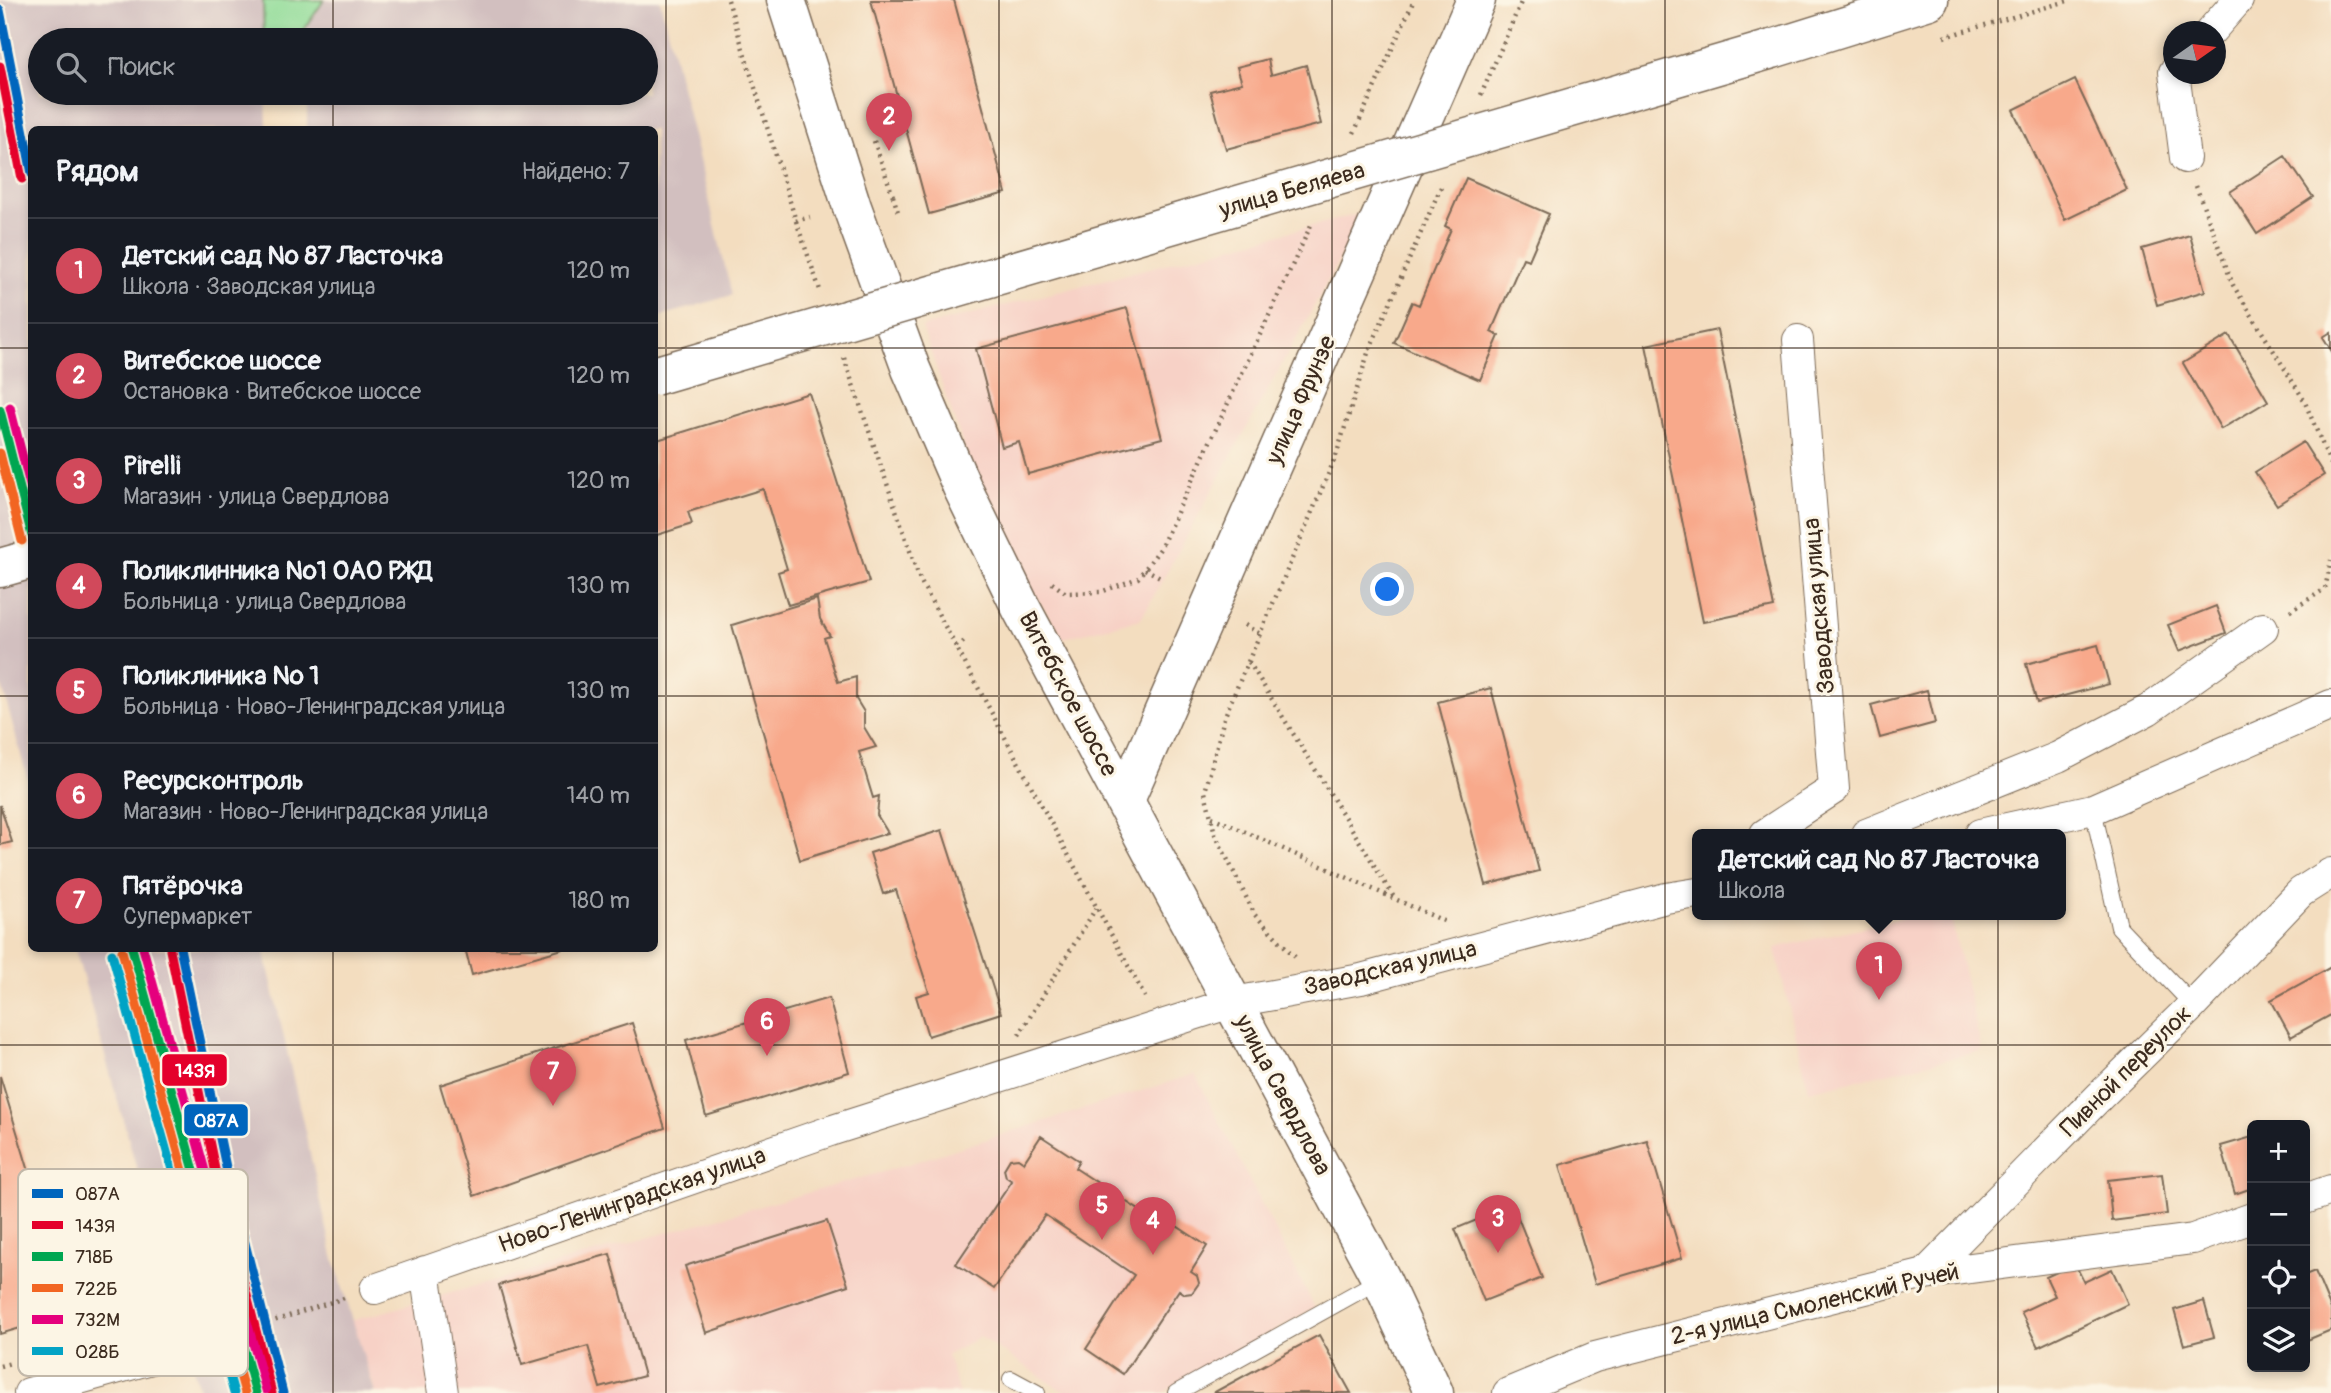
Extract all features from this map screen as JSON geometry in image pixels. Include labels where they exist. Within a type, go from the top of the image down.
[{"type":"main road","name":"Витебское шоссе","points":[[786,0],[852,206],[911,369],[962,487],[1021,608],[1125,800]]},
{"type":"main road","name":"улица Фрунзе","points":[[1125,800],[1476,0]]},
{"type":"main road","name":"улица Беляева","points":[[658,375],[1772,50],[1929,0]]},
{"type":"main road","points":[[0,568],[28,560]]},
{"type":"main road","name":"улица Свердлова","points":[[1125,800],[1381,1279],[1434,1393]]},
{"type":"street","points":[[2220,21],[2238,0]]},
{"type":"street","points":[[2176,84],[2185,158]]},
{"type":"street","name":"Заводская улица","points":[[1773,829],[1834,789],[1798,341]]},
{"type":"street","points":[[1878,829],[2069,751],[2148,710],[2263,628]]},
{"type":"street","points":[[2003,829],[2093,809],[2331,705]]},
{"type":"street","name":"Пивной переулок","points":[[1925,1274],[2193,1005],[2301,892],[2331,873]]},
{"type":"street","name":"Заводская улица","points":[[1666,898],[1692,881]]},
{"type":"street","name":"Заводская улица","points":[[1234,1002],[1361,979],[1666,898],[1692,894]]},
{"type":"street","name":"Ново-Ленинградская улица","points":[[375,1289],[833,1130],[1234,1002]]},
{"type":"street","points":[[2310,1197],[2331,1190]]},
{"type":"street","name":"2-я улица Смоленский Ручей","points":[[1508,1393],[1595,1357],[1925,1274],[2193,1239],[2247,1220]]},
{"type":"street","points":[[425,1271],[443,1393]]},
{"type":"street","points":[[29,1393],[90,1376]]},
{"type":"lane","points":[[2093,809],[2119,928],[2193,1005]]},
{"type":"lane","points":[[1176,1393],[1381,1279]]},
{"type":"lane","points":[[1011,1379],[1037,1393]]},
{"type":"path","points":[[728,0],[796,222],[823,298]]},
{"type":"path","points":[[1352,137],[1414,0]]},
{"type":"path","points":[[1478,101],[1522,0]]},
{"type":"path","points":[[1941,38],[2071,0]]},
{"type":"path","points":[[2185,158],[2233,285],[2304,400],[2331,465]]},
{"type":"path","points":[[1322,986],[1255,915],[1215,834],[1205,793],[1224,718],[1336,456],[1368,353],[1445,176]]},
{"type":"path","points":[[893,196],[901,222]]},
{"type":"path","points":[[1045,578],[1066,593],[1101,592],[1138,578],[1160,549],[1317,212]]},
{"type":"path","points":[[796,222],[810,217]]},
{"type":"path","points":[[841,348],[920,580],[1161,1026]]},
{"type":"path","points":[[2263,628],[2328,590],[2331,560]]},
{"type":"path","points":[[1145,569],[1160,577]]},
{"type":"path","points":[[1245,625],[1260,634]]},
{"type":"path","points":[[956,646],[967,640]]},
{"type":"path","points":[[1248,662],[1396,900]]},
{"type":"path","points":[[1211,817],[1494,943]]},
{"type":"path","points":[[992,1080],[1096,907]]},
{"type":"path","points":[[248,1329],[375,1289]]},
{"type":"shaded area","points":[[0,0],[263,0],[264,28],[28,28],[28,105],[266,105],[267,126],[28,126],[28,780],[0,679]]},
{"type":"shaded area","points":[[324,0],[660,0],[732,295],[658,317],[658,126],[307,126],[307,105],[658,105],[658,28],[305,28]]},
{"type":"shaded area","points":[[1366,212],[1141,619],[1063,638],[994,533],[922,327]]},
{"type":"shaded area","points":[[1894,920],[1951,920],[1982,1051],[1809,1091],[1775,948]]},
{"type":"shaded area","points":[[76,952],[265,952],[333,1256],[375,1393],[200,1393],[195,1376],[248,1376],[248,1169],[137,1169]]},
{"type":"shaded area","points":[[1195,1074],[1315,1308],[1163,1393],[1066,1393],[980,1337],[947,1355],[959,1393],[376,1393],[351,1321],[886,1171]]},
{"type":"green space","points":[[263,0],[324,0],[305,28],[264,28]]},
{"type":"building","points":[[871,0],[954,0],[1006,193],[929,214]]},
{"type":"building","points":[[1268,59],[1271,75],[1306,65],[1321,124],[1226,149],[1210,91],[1242,83],[1237,67]]},
{"type":"building","points":[[2075,80],[2127,190],[2065,220],[2013,110]]},
{"type":"building","points":[[2285,156],[2313,197],[2257,234],[2230,192]]},
{"type":"building","points":[[1466,178],[1549,214],[1529,260],[1523,258],[1491,332],[1499,336],[1480,380],[1394,343],[1412,302],[1419,305],[1451,229],[1445,226]]},
{"type":"building","points":[[2190,235],[2205,291],[2157,305],[2142,249]]},
{"type":"building","points":[[1127,308],[1162,438],[1028,474],[1019,442],[1002,447],[976,349]]},
{"type":"building","points":[[1717,330],[1774,607],[1703,622],[1646,345]]},
{"type":"building","points":[[2331,332],[2331,350],[2323,337]]},
{"type":"building","points":[[2229,335],[2268,401],[2221,429],[2183,363]]},
{"type":"building","points":[[809,393],[869,582],[788,605],[778,572],[787,569],[763,489],[688,512],[692,524],[658,535],[658,440]]},
{"type":"building","points":[[2303,442],[2324,475],[2277,505],[2255,472]]},
{"type":"building","points":[[817,599],[820,619],[830,636],[824,638],[838,682],[856,677],[856,699],[864,712],[864,727],[876,747],[859,752],[873,798],[879,796],[877,815],[888,833],[800,860],[732,625]]},
{"type":"building","points":[[2216,606],[2226,633],[2179,651],[2168,625]]},
{"type":"building","points":[[2098,645],[2109,684],[2037,703],[2026,664]]},
{"type":"building","points":[[1491,688],[1539,871],[1486,885],[1438,702]]},
{"type":"building","points":[[1927,690],[1935,723],[1880,738],[1871,705]]},
{"type":"building","points":[[0,805],[12,842],[0,845]]},
{"type":"building","points":[[942,830],[1001,1013],[928,1036],[916,996],[929,992],[896,890],[883,894],[870,853]]},
{"type":"building","points":[[466,952],[552,952],[472,975]]},
{"type":"building","points":[[2331,967],[2331,1015],[2291,1037],[2271,1000]]},
{"type":"building","points":[[829,998],[849,1072],[706,1116],[686,1040]]},
{"type":"building","points":[[632,1023],[665,1128],[474,1196],[440,1085]]},
{"type":"building","points":[[0,1076],[28,1169],[18,1169],[18,1329],[0,1334]]},
{"type":"building","points":[[1041,1136],[1079,1161],[1075,1168],[1165,1227],[1169,1221],[1207,1246],[1191,1272],[1197,1276],[1199,1283],[1192,1293],[1185,1294],[1179,1290],[1123,1374],[1086,1349],[1134,1275],[1045,1215],[994,1289],[956,1264],[1012,1181],[1006,1177],[1004,1169],[1010,1159],[1018,1158],[1024,1162]]},
{"type":"building","points":[[2247,1138],[2247,1190],[2235,1194],[2221,1146]]},
{"type":"building","points":[[1647,1140],[1682,1258],[1595,1284],[1560,1165]]},
{"type":"building","points":[[2162,1174],[2167,1214],[2112,1221],[2108,1180]]},
{"type":"building","points":[[1513,1205],[1542,1278],[1484,1301],[1455,1229]]},
{"type":"building","points":[[827,1221],[848,1285],[706,1333],[685,1266]]},
{"type":"building","points":[[610,1254],[644,1376],[600,1388],[588,1346],[522,1365],[499,1285]]},
{"type":"building","points":[[2075,1264],[2084,1282],[2112,1269],[2128,1304],[2038,1347],[2021,1312],[2055,1296],[2046,1277]]},
{"type":"building","points":[[2315,1271],[2331,1309],[2331,1330],[2310,1339],[2310,1309],[2310,1273]]},
{"type":"building","points":[[2204,1301],[2214,1337],[2184,1345],[2174,1310]]},
{"type":"building","points":[[1319,1335],[1351,1393],[1213,1393]]},
{"type":"transit line","name":"087А","points":[[0,10],[28,154]]},
{"type":"transit line","name":"143Я","points":[[0,66],[22,179]]},
{"type":"transit line","name":"732М","points":[[10,407],[28,477]]},
{"type":"transit line","name":"718Б","points":[[0,410],[28,520]]},
{"type":"transit line","name":"722Б","points":[[0,453],[22,541]]},
{"type":"transit line","name":"722Б","points":[[122,952],[183,1169]]},
{"type":"transit line","name":"718Б","points":[[133,952],[194,1169]]},
{"type":"transit line","name":"732М","points":[[144,952],[204,1169]]},
{"type":"transit line","name":"143Я","points":[[170,952],[215,1169]]},
{"type":"transit line","name":"087А","points":[[181,952],[226,1169]]},
{"type":"transit line","name":"028Б","points":[[112,954],[172,1169]]},
{"type":"transit line","name":"087А","points":[[248,1255],[283,1393]]},
{"type":"transit line","name":"143Я","points":[[248,1299],[272,1393]]},
{"type":"transit line","name":"732М","points":[[248,1325],[266,1390]]},
{"type":"transit line","name":"718Б","points":[[248,1364],[256,1393]]},
{"type":"transit line","name":"028Б","points":[[229,1376],[234,1393]]},
{"type":"transit line","name":"722Б","points":[[240,1376],[245,1393]]},
{"type":"place","name":"Витебское шоссе","points":[[889,151]]},
{"type":"place","name":"Детский сад № 87 Ласточка","points":[[1879,1000]]},
{"type":"place","name":"Ресурсконтроль","points":[[767,1056]]},
{"type":"place","name":"Пятёрочка","points":[[553,1106]]},
{"type":"place","name":"Поликлиника № 1","points":[[1102,1240]]},
{"type":"place","name":"Pirelli","points":[[1498,1253]]},
{"type":"place","name":"Поликлинника №1 ОАО РЖД","points":[[1153,1255]]}]
